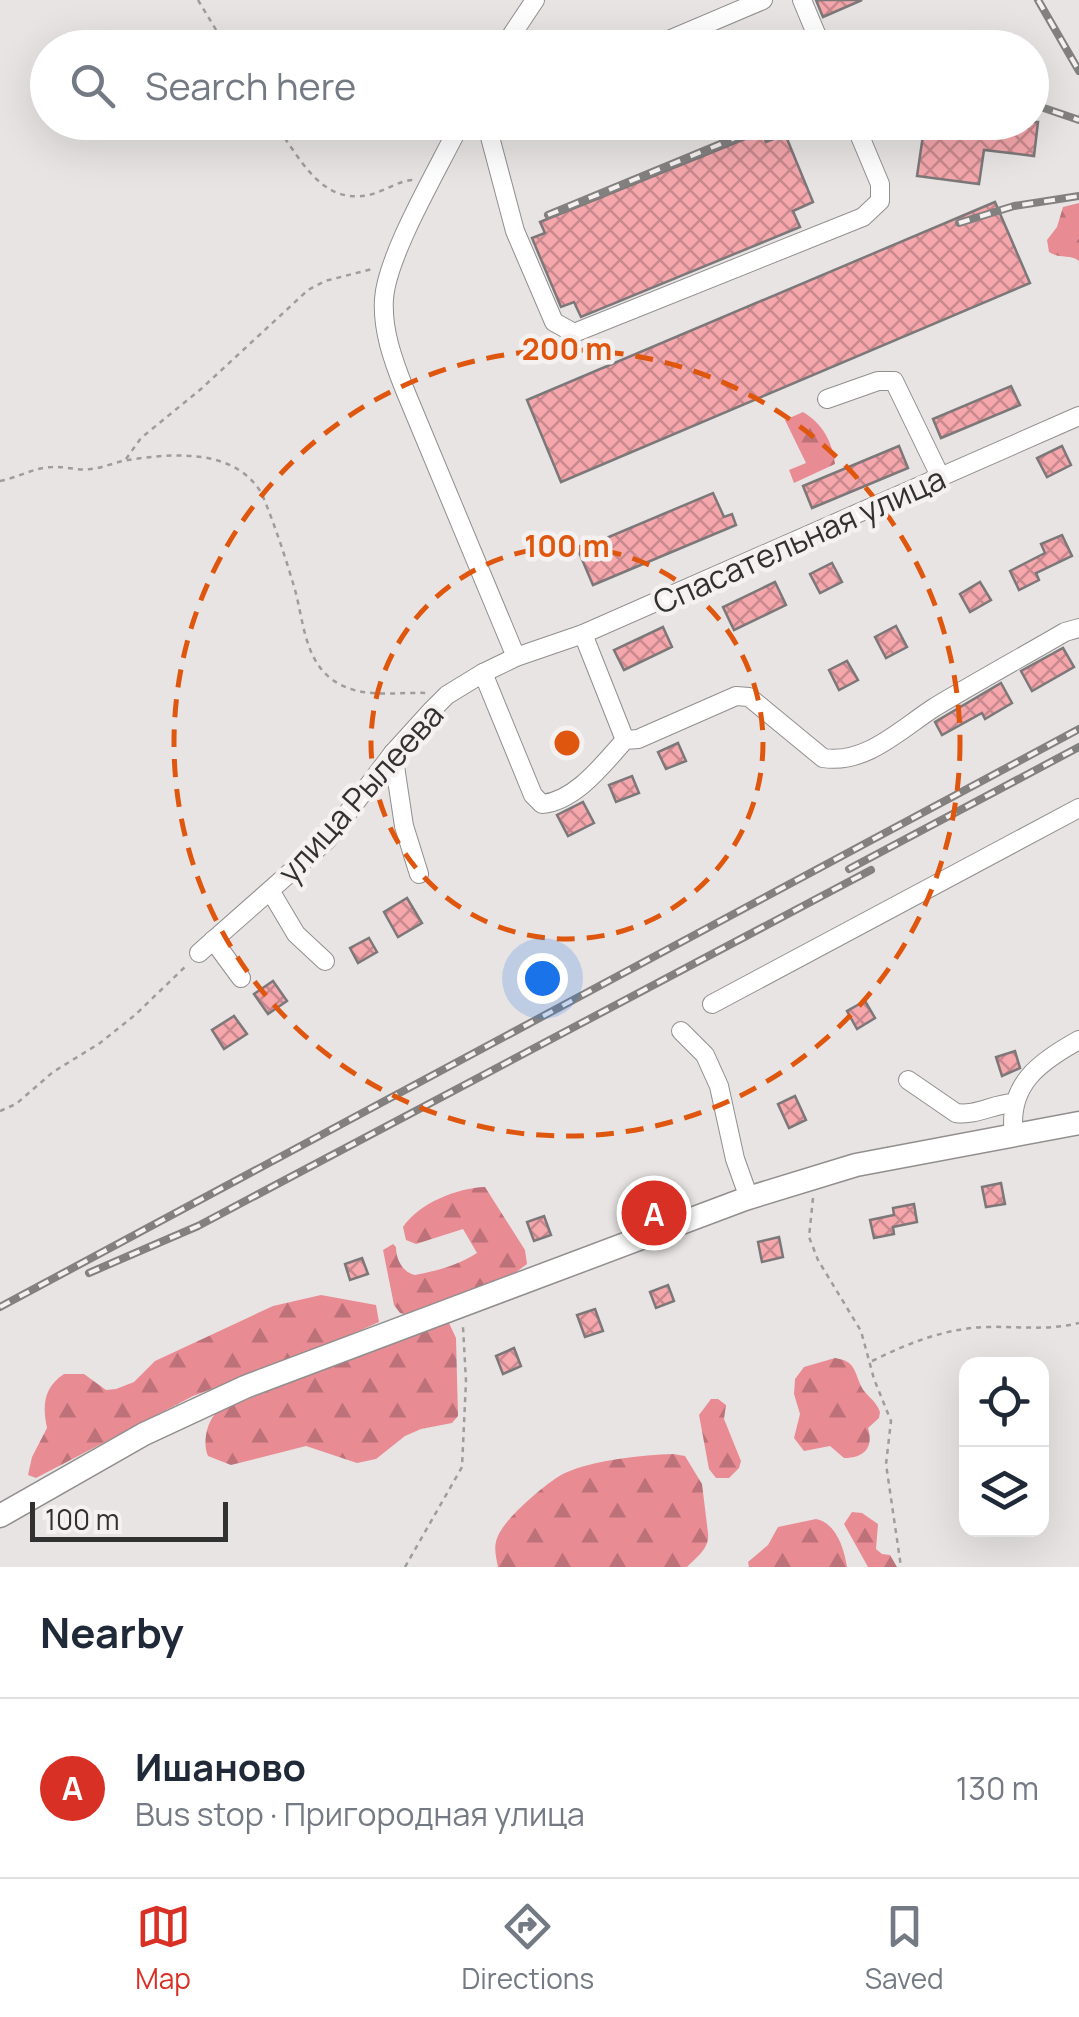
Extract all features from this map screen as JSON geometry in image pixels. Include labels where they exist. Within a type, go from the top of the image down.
[{"type":"main road","points":[[0,1516],[185,1413],[245,1387],[749,1198],[856,1164],[1079,1123]]},
{"type":"street","points":[[515,30],[535,0]]},
{"type":"street","points":[[692,30],[763,0]]},
{"type":"street","points":[[802,0],[814,30]]},
{"type":"street","points":[[452,140],[393,265],[384,298],[392,357],[516,657]]},
{"type":"street","points":[[491,140],[516,230],[554,322],[574,334],[863,217],[880,202],[880,184],[862,140]]},
{"type":"street","points":[[827,400],[878,381],[894,381],[942,478]]},
{"type":"street","name":"Спасательная улица","points":[[483,673],[583,634],[1079,416]]},
{"type":"street","name":"улица Рылеева","points":[[206,947],[327,840],[394,753],[447,695],[483,673],[533,796],[542,804],[552,804],[578,786],[625,740],[638,740],[742,696],[755,702],[814,753],[828,760],[844,758],[902,733],[931,710],[1065,632],[1079,628]]},
{"type":"street","points":[[583,634],[625,740]]},
{"type":"street","points":[[394,753],[404,826],[419,874]]},
{"type":"street","points":[[712,1004],[1079,808]]},
{"type":"street","points":[[271,892],[296,934],[324,960]]},
{"type":"street","points":[[206,947],[241,978]]},
{"type":"street","points":[[681,1031],[705,1055],[719,1086],[735,1159],[749,1198]]},
{"type":"street","points":[[1014,1134],[1013,1103],[1024,1083],[1079,1040]]},
{"type":"street","points":[[908,1080],[956,1113],[1013,1103]]},
{"type":"path","points":[[198,0],[216,30]]},
{"type":"path","points":[[286,140],[314,180],[348,198],[373,194],[408,180],[433,180]]},
{"type":"path","points":[[125,460],[141,438],[308,290],[325,281],[393,265]]},
{"type":"path","points":[[0,481],[44,468],[87,470],[125,460],[194,456],[232,464],[262,494],[295,587],[306,642],[330,678],[353,690],[447,695]]},
{"type":"path","points":[[0,1111],[16,1104],[53,1072],[100,1043],[206,947]]},
{"type":"path","points":[[811,1176],[809,1237],[818,1260],[854,1316],[891,1421],[886,1464],[901,1567]]},
{"type":"path","points":[[405,1567],[462,1467],[466,1381],[460,1306]]},
{"type":"path","points":[[871,1361],[896,1347],[937,1333],[988,1326],[1037,1330],[1079,1323]]},
{"type":"green space","points":[[1079,203],[1079,261],[1049,252],[1047,240],[1057,227],[1063,207]]},
{"type":"green space","points":[[803,412],[825,434],[835,464],[794,483],[789,470],[806,463],[785,420]]},
{"type":"green space","points":[[485,1187],[525,1250],[527,1264],[507,1279],[409,1315],[400,1313],[394,1305],[383,1250],[393,1244],[401,1264],[415,1275],[447,1267],[477,1253],[463,1229],[416,1244],[406,1240],[403,1227],[440,1198]]},
{"type":"green space","points":[[321,1295],[376,1305],[379,1322],[193,1396],[36,1478],[28,1475],[32,1457],[47,1428],[46,1397],[64,1374],[84,1374],[106,1390],[116,1389],[134,1382],[155,1361],[273,1306]]},
{"type":"green space","points":[[443,1322],[449,1323],[456,1338],[458,1416],[452,1423],[421,1429],[405,1436],[376,1459],[357,1463],[306,1446],[231,1465],[208,1456],[207,1432],[218,1411]]},
{"type":"green space","points":[[835,1358],[853,1367],[880,1412],[868,1428],[870,1441],[866,1450],[851,1458],[844,1458],[830,1446],[804,1451],[794,1438],[800,1414],[794,1394],[795,1379],[804,1367]]},
{"type":"green space","points":[[711,1399],[726,1405],[724,1419],[741,1461],[729,1478],[716,1478],[709,1469],[699,1415]]},
{"type":"green space","points":[[685,1456],[702,1484],[708,1538],[702,1552],[687,1567],[498,1567],[495,1551],[502,1528],[558,1477],[604,1462]]},
{"type":"green space","points":[[852,1512],[862,1513],[878,1524],[876,1549],[890,1555],[897,1567],[868,1567],[844,1524]]},
{"type":"green space","points":[[816,1519],[834,1531],[847,1567],[749,1567],[748,1562],[768,1545],[778,1527]]},
{"type":"building","points":[[816,0],[862,0],[823,17]]},
{"type":"building","points":[[742,140],[787,140],[813,202],[793,211],[800,227],[581,317],[574,302],[561,307],[532,238],[545,233],[540,222]]},
{"type":"building","points":[[922,140],[1036,140],[1034,156],[984,150],[979,184],[917,176]]},
{"type":"building","points":[[995,202],[1030,283],[561,482],[527,400]]},
{"type":"building","points":[[1011,386],[1020,405],[941,438],[933,419]]},
{"type":"building","points":[[899,446],[908,468],[812,508],[803,486]]},
{"type":"building","points":[[1062,446],[1071,465],[1047,477],[1037,458]]},
{"type":"building","points":[[713,493],[724,517],[732,514],[736,525],[593,585],[578,550]]},
{"type":"building","points":[[1062,535],[1072,556],[1036,573],[1039,580],[1019,590],[1010,571],[1045,553],[1041,544]]},
{"type":"building","points":[[832,563],[842,582],[820,593],[810,574]]},
{"type":"building","points":[[775,582],[786,605],[734,630],[723,607]]},
{"type":"building","points":[[980,582],[991,600],[970,612],[960,594]]},
{"type":"building","points":[[896,626],[907,647],[886,658],[875,637]]},
{"type":"building","points":[[663,627],[672,647],[624,670],[614,650]]},
{"type":"building","points":[[1063,648],[1074,667],[1032,691],[1021,671]]},
{"type":"building","points":[[847,661],[858,680],[839,690],[829,670]]},
{"type":"building","points":[[1001,683],[1012,703],[985,719],[982,713],[942,735],[935,722]]},
{"type":"building","points":[[678,743],[686,761],[666,769],[658,752]]},
{"type":"building","points":[[632,776],[639,793],[616,802],[609,785]]},
{"type":"building","points":[[583,802],[594,823],[568,836],[557,815]]},
{"type":"building","points":[[407,898],[422,923],[398,937],[384,912]]},
{"type":"building","points":[[369,938],[377,952],[358,963],[350,948]]},
{"type":"building","points":[[273,981],[287,1001],[268,1014],[254,994]]},
{"type":"building","points":[[865,1001],[875,1018],[857,1029],[847,1011]]},
{"type":"building","points":[[234,1016],[247,1034],[224,1049],[212,1030]]},
{"type":"building","points":[[1015,1051],[1020,1068],[1002,1076],[996,1057]]},
{"type":"building","points":[[795,1096],[806,1120],[789,1128],[778,1104]]},
{"type":"building","points":[[1001,1183],[1005,1204],[986,1207],[982,1187]]},
{"type":"building","points":[[914,1204],[917,1222],[893,1227],[894,1234],[874,1238],[870,1220],[894,1215],[893,1208]]},
{"type":"building","points":[[544,1216],[551,1235],[534,1241],[527,1222]]},
{"type":"building","points":[[779,1237],[783,1257],[762,1262],[758,1242]]},
{"type":"building","points":[[362,1258],[368,1274],[350,1280],[345,1264]]},
{"type":"building","points":[[668,1285],[674,1301],[656,1308],[650,1292]]},
{"type":"building","points":[[595,1309],[603,1331],[585,1337],[577,1315]]},
{"type":"building","points":[[514,1348],[521,1366],[503,1374],[496,1356]]},
{"type":"railway","points":[[1038,0],[1079,71]]},
{"type":"railway","points":[[1049,110],[1079,120]]},
{"type":"railway","points":[[548,215],[730,140]]},
{"type":"railway","points":[[959,223],[1014,206],[1079,196]]},
{"type":"railway","points":[[0,1307],[1079,729]]},
{"type":"railway","points":[[849,869],[1079,747]]},
{"type":"railway","points":[[89,1273],[198,1226],[871,870]]},
{"type":"place","name":"Ишаново","points":[[654,1213]]}]
